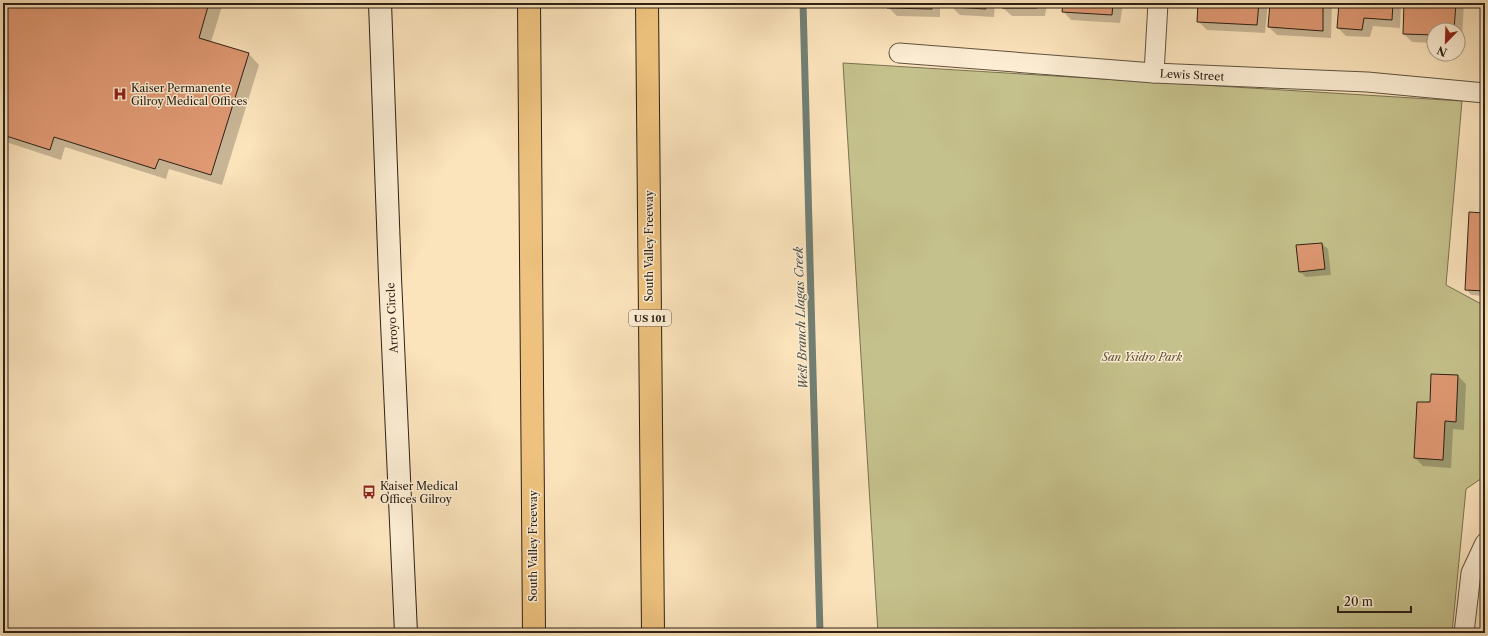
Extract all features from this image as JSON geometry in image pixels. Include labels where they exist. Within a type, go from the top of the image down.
[{"type":"highway","name":"South Valley Freeway","points":[[529,3],[534,633]]},
{"type":"highway","name":"South Valley Freeway","points":[[647,3],[653,633]]},
{"type":"street","name":"Arroyo Circle","points":[[380,3],[390,286],[406,633]]},
{"type":"street","points":[[1154,73],[1158,3]]},
{"type":"street","name":"Lewis Street","points":[[899,53],[1154,73],[1366,82],[1485,92]]},
{"type":"street","points":[[1464,633],[1471,573],[1485,543]]},
{"type":"green space","name":"San Ysidro Park","points":[[843,63],[1462,101],[1446,285],[1485,306],[1485,476],[1466,489],[1452,633],[878,633]]},
{"type":"building","name":"Kaiser Permanente Gilroy Medical Offices","points":[[3,3],[209,3],[199,38],[249,53],[211,175],[159,159],[155,169],[54,137],[50,150],[3,135]]},
{"type":"building","points":[[887,3],[932,3],[932,9],[887,8]]},
{"type":"building","points":[[951,3],[986,3],[986,9],[951,7]]},
{"type":"building","points":[[1003,3],[1037,3],[1037,8],[1002,8]]},
{"type":"building","points":[[1063,3],[1113,3],[1112,15],[1062,12]]},
{"type":"building","points":[[1198,3],[1259,3],[1257,25],[1197,22]]},
{"type":"building","points":[[1270,3],[1323,3],[1323,31],[1268,27]]},
{"type":"building","points":[[1339,3],[1393,3],[1392,20],[1364,18],[1362,30],[1337,28]]},
{"type":"building","points":[[1404,3],[1456,3],[1455,22],[1426,22],[1426,35],[1403,34]]},
{"type":"building","points":[[1481,3],[1485,3],[1485,18],[1481,17]]},
{"type":"building","points":[[1469,212],[1485,213],[1485,291],[1465,290]]},
{"type":"building","points":[[1322,243],[1325,269],[1299,272],[1296,245]]},
{"type":"building","points":[[1431,374],[1458,375],[1456,422],[1445,421],[1443,460],[1414,458],[1417,402],[1430,402]]},
{"type":"waterway","name":"West Branch Llagas Creek","points":[[803,3],[820,633]]},
{"type":"place","name":"Kaiser Permanente Gilroy Medical Offices","points":[[120,94]]},
{"type":"place","name":"Kaiser Medical Offices Gilroy","points":[[369,492]]}]
